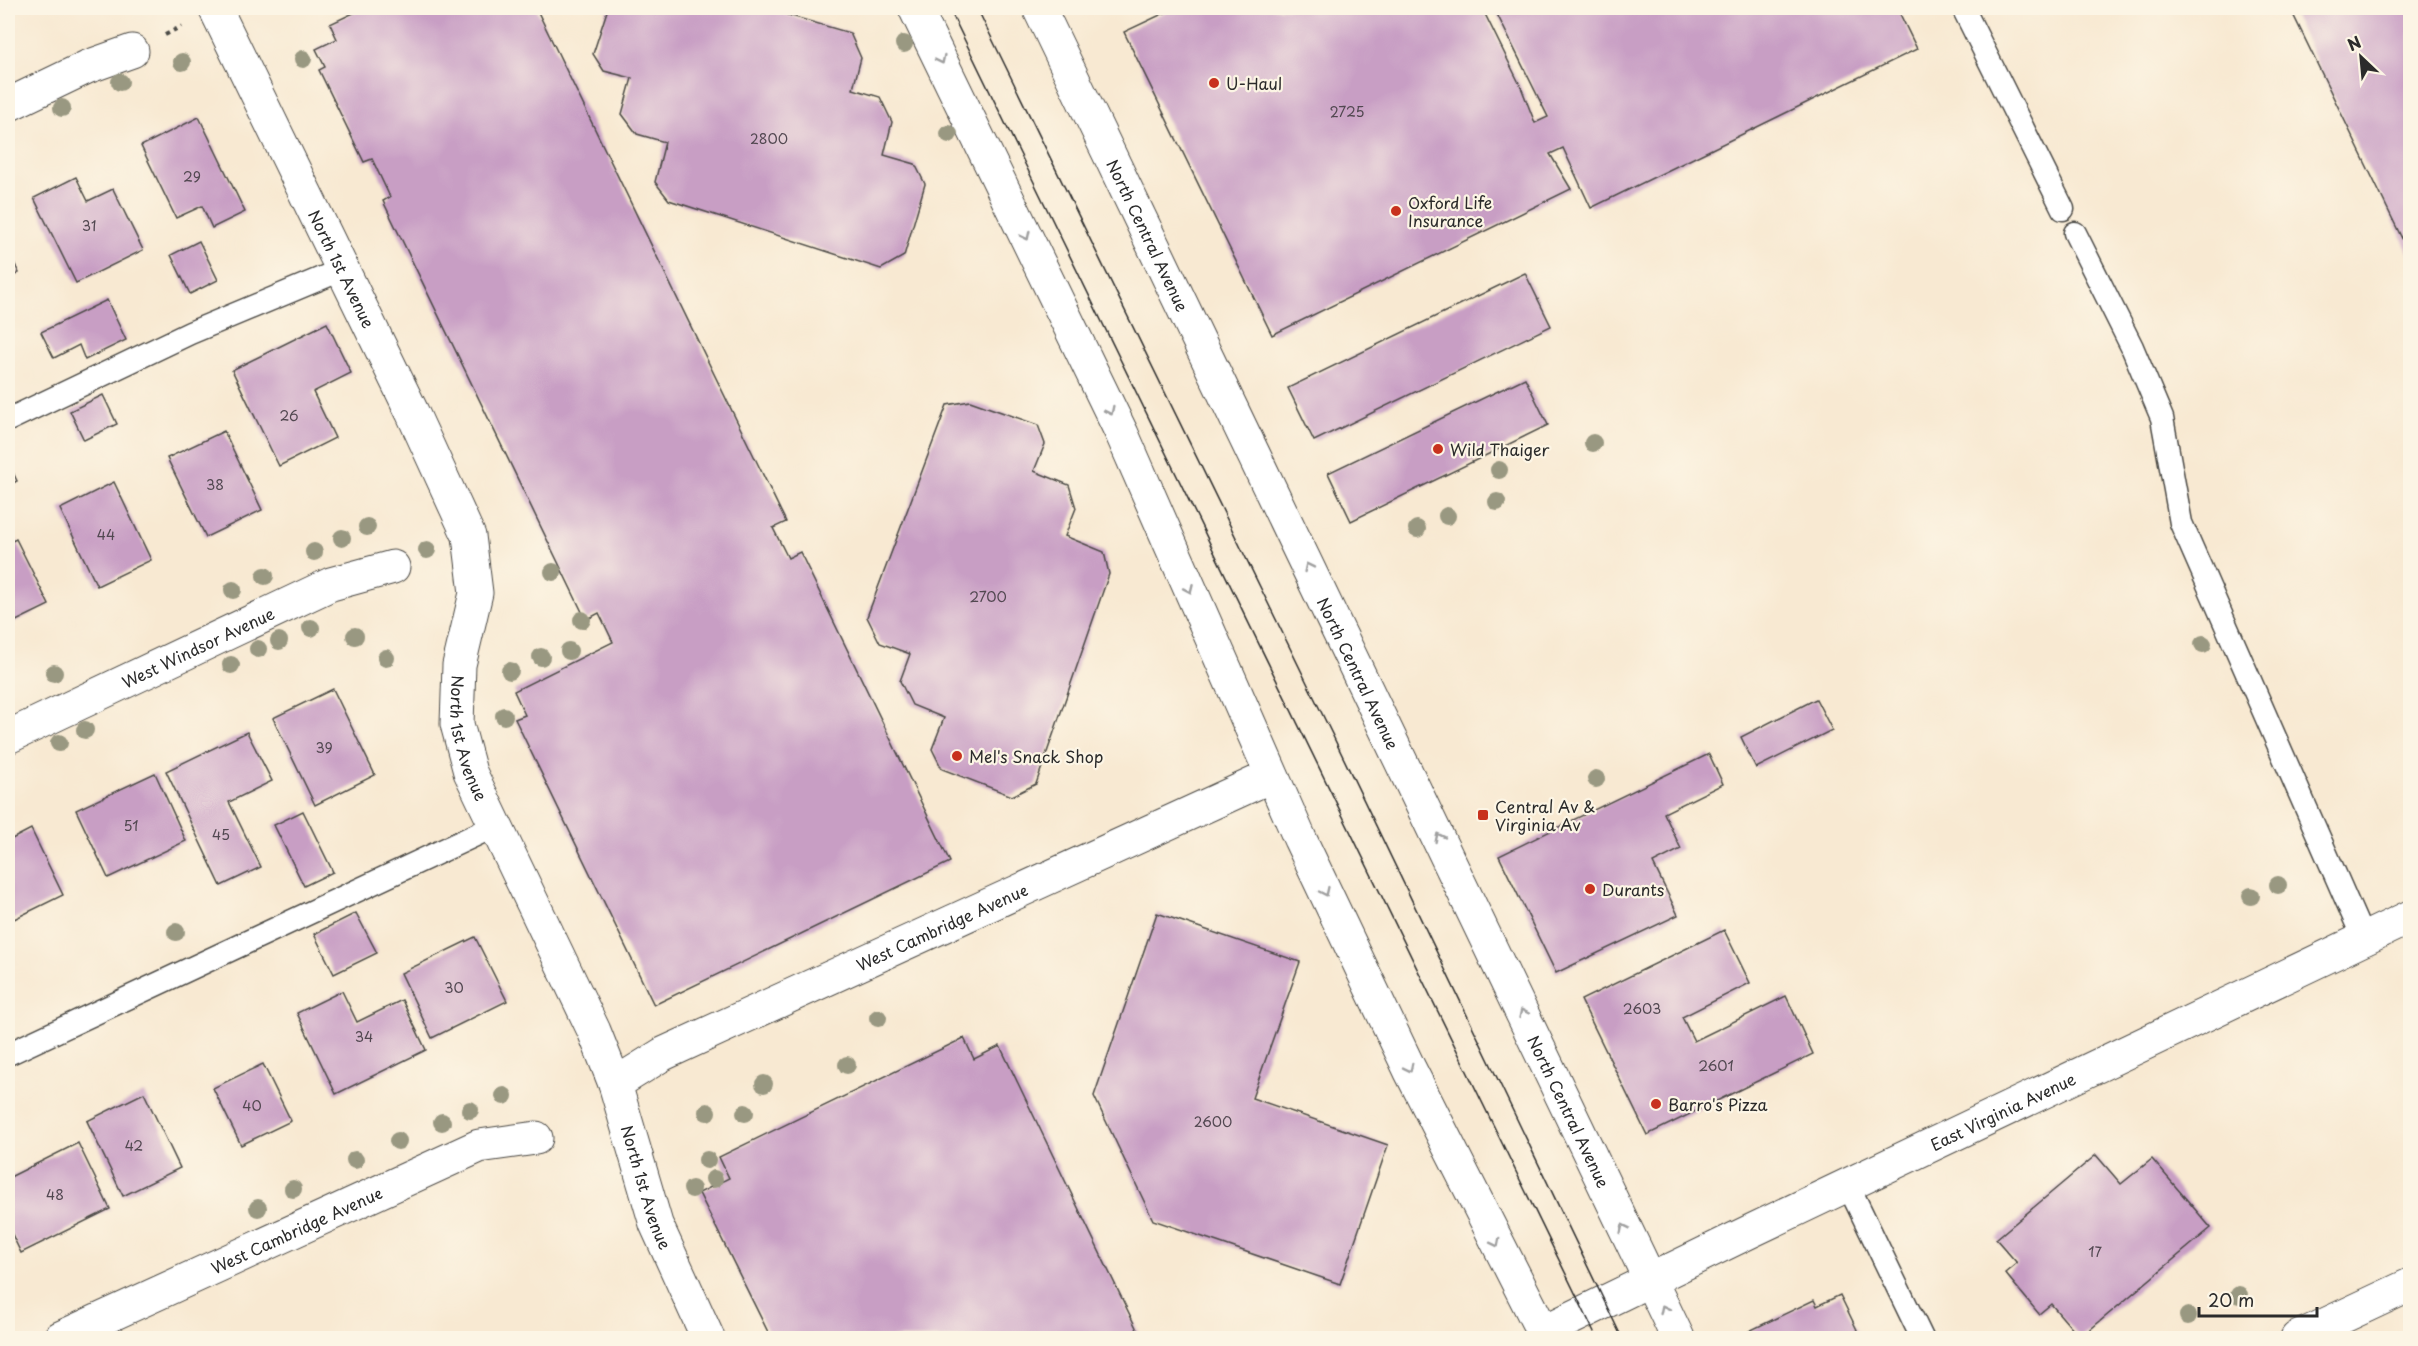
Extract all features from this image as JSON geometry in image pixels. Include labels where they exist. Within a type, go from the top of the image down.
[{"type":"street","name":"North 1st Avenue","points":[[217,8],[341,270],[412,412],[469,536],[476,593],[459,665],[457,724],[470,772],[594,1031],[615,1084],[656,1224],[708,1338]]},
{"type":"street","points":[[915,8],[1122,434],[1271,776],[1410,1070],[1540,1336]]},
{"type":"street","name":"North Central Avenue","points":[[1039,8],[1678,1338]]},
{"type":"street","points":[[8,105],[87,67],[132,51]]},
{"type":"street","name":"West Windsor Avenue","points":[[8,737],[331,584],[393,567]]},
{"type":"street","name":"West Cambridge Avenue","points":[[615,1084],[663,1054],[1271,776]]},
{"type":"street","name":"East Virginia Avenue","points":[[1540,1336],[1650,1280],[2410,917]]},
{"type":"street","name":"West Cambridge Avenue","points":[[60,1338],[99,1330],[479,1146],[536,1138]]},
{"type":"street","points":[[2297,1338],[2410,1284]]},
{"type":"lane","points":[[1963,8],[2063,209]]},
{"type":"lane","points":[[2075,233],[2132,346],[2162,418],[2181,523],[2364,940]]},
{"type":"lane","points":[[8,420],[190,333],[341,270]]},
{"type":"lane","points":[[8,1054],[497,825]]},
{"type":"lane","points":[[1848,1185],[1922,1338]]},
{"type":"path","points":[[132,51],[217,8]]},
{"type":"building","points":[[364,8],[536,8],[786,522],[773,528],[788,558],[800,552],[950,862],[654,1005],[515,719],[525,715],[514,691],[613,642],[599,613],[586,620],[383,201],[390,197],[372,159],[364,162],[319,70],[325,67],[316,49],[337,39],[330,24]]},
{"type":"building","points":[[608,8],[764,8],[850,33],[861,58],[853,89],[880,97],[892,122],[884,155],[915,164],[925,184],[904,256],[881,269],[669,200],[655,182],[665,142],[637,134],[622,114],[632,78],[604,71],[593,54]]},
{"type":"building","points":[[1175,8],[1482,8],[1521,87],[1535,123],[1548,117],[1494,8],[1897,8],[1917,49],[1591,208],[1563,148],[1550,154],[1571,189],[1272,335],[1124,32]]},
{"type":"building","points":[[2290,8],[2410,8],[2410,255]]},
{"type":"building","points":[[199,117],[245,212],[212,228],[202,206],[176,218],[141,146]]},
{"type":"building","points":[[76,177],[88,201],[113,189],[143,250],[76,283],[34,198]]},
{"type":"building","points":[[199,241],[218,280],[190,294],[171,255]]},
{"type":"building","points":[[8,250],[19,273],[8,279]]},
{"type":"building","points":[[1525,273],[1551,326],[1314,441],[1288,388]]},
{"type":"building","points":[[107,300],[126,340],[85,360],[79,345],[54,358],[41,332]]},
{"type":"building","points":[[327,323],[351,373],[313,392],[335,438],[279,466],[232,370]]},
{"type":"building","name":"Wild Thaiger","points":[[1525,378],[1548,425],[1351,521],[1328,473]]},
{"type":"building","points":[[103,395],[117,424],[84,440],[70,411]]},
{"type":"building","points":[[970,401],[1038,425],[1045,444],[1034,471],[1069,485],[1076,508],[1065,536],[1104,552],[1109,574],[1036,784],[1012,796],[942,769],[932,749],[944,718],[912,705],[900,681],[910,654],[880,643],[867,617],[947,405]]},
{"type":"building","points":[[224,431],[262,510],[206,537],[167,458]]},
{"type":"building","points":[[8,462],[17,481],[8,486]]},
{"type":"building","points":[[114,482],[151,560],[97,586],[60,509]]},
{"type":"building","points":[[16,539],[49,605],[8,625],[8,543]]},
{"type":"building","points":[[333,689],[375,775],[315,805],[273,718]]},
{"type":"building","points":[[1816,699],[1832,730],[1756,768],[1741,737]]},
{"type":"building","points":[[247,732],[272,781],[229,802],[261,867],[221,886],[166,771]]},
{"type":"building","name":"Durants","points":[[1709,754],[1723,784],[1664,813],[1681,849],[1653,863],[1678,915],[1556,973],[1499,856]]},
{"type":"building","points":[[155,773],[186,841],[108,878],[76,810]]},
{"type":"building","points":[[303,811],[333,872],[304,886],[274,825]]},
{"type":"building","points":[[31,829],[63,895],[8,922],[8,841]]},
{"type":"building","points":[[356,913],[377,953],[334,974],[314,934]]},
{"type":"building","points":[[1157,913],[1300,962],[1252,1098],[1388,1145],[1340,1284],[1153,1220],[1094,1096]]},
{"type":"building","points":[[1724,930],[1750,983],[1682,1017],[1694,1041],[1786,996],[1813,1054],[1647,1135],[1581,1000]]},
{"type":"building","points":[[475,937],[507,1001],[432,1038],[401,973]]},
{"type":"building","points":[[342,991],[357,1022],[402,1000],[426,1050],[336,1094],[297,1013]]},
{"type":"building","points":[[964,1038],[974,1059],[1000,1046],[1141,1338],[771,1338],[699,1193],[729,1178],[719,1157]]},
{"type":"building","points":[[263,1064],[291,1121],[241,1145],[213,1088]]},
{"type":"building","points":[[144,1093],[180,1168],[123,1196],[87,1121]]},
{"type":"building","points":[[78,1143],[110,1209],[21,1253],[8,1226],[8,1178]]},
{"type":"building","points":[[2096,1155],[2121,1184],[2152,1159],[2211,1228],[2080,1338],[2051,1304],[2039,1314],[2005,1273],[2017,1263],[1996,1239]]},
{"type":"building","points":[[1840,1295],[1861,1338],[1752,1338],[1749,1331],[1814,1300],[1817,1306]]},
{"type":"tram line","points":[[949,8],[1597,1338]]},
{"type":"tram line","points":[[977,8],[1332,734],[1622,1338]]},
{"type":"place","name":"U-Haul","points":[[1214,83]]},
{"type":"place","name":"Oxford Life Insurance","points":[[1396,211]]},
{"type":"place","name":"Wild Thaiger","points":[[1438,449]]},
{"type":"place","name":"Mel's Snack Shop","points":[[957,756]]},
{"type":"place","name":"Central Av & Virginia Av","points":[[1483,815]]},
{"type":"place","name":"Durants","points":[[1590,889]]},
{"type":"place","name":"Barro's Pizza","points":[[1656,1104]]}]
